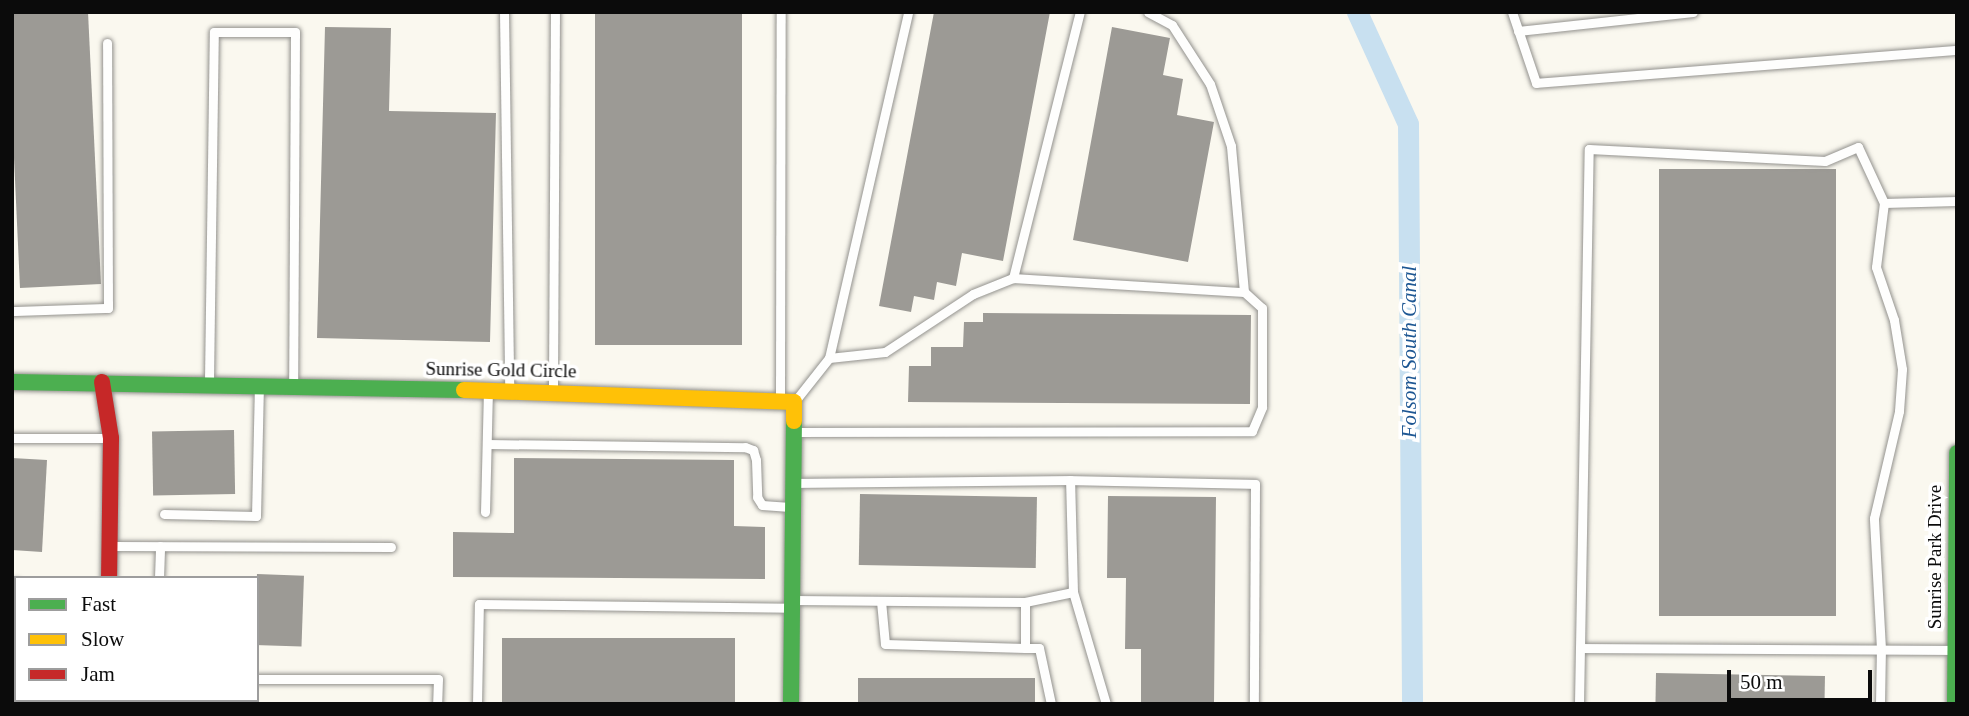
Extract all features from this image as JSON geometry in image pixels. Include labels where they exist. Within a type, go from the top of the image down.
[{"type":"street","name":"Sunrise Gold Circle","points":[[12,382],[209,383],[552,392],[787,402]]},
{"type":"street","points":[[102,382],[111,438],[109,576]]},
{"type":"street","points":[[787,402],[793,432],[791,704]]},
{"type":"street","name":"Sunrise Park Drive","points":[[1955,704],[1957,453]]},
{"type":"lane","points":[[504,12],[509,392]]},
{"type":"lane","points":[[552,392],[555,12]]},
{"type":"lane","points":[[781,12],[787,402]]},
{"type":"lane","points":[[787,402],[829,358],[908,12]]},
{"type":"lane","points":[[1013,278],[1080,12]]},
{"type":"lane","points":[[1148,12],[1172,25],[1210,84],[1231,146],[1244,292]]},
{"type":"lane","points":[[1512,12],[1536,83],[1957,50]]},
{"type":"lane","points":[[1518,30],[1693,12]]},
{"type":"lane","points":[[209,383],[214,32],[295,32],[293,386]]},
{"type":"lane","points":[[12,311],[108,308],[107,43]]},
{"type":"lane","points":[[1579,704],[1589,149],[1825,161],[1858,147],[1884,203],[1876,267],[1894,320],[1902,369],[1899,411],[1874,518],[1881,649],[1880,704]]},
{"type":"lane","points":[[1884,203],[1957,201]]},
{"type":"lane","points":[[793,432],[1252,431],[1262,407],[1262,308],[1244,292],[1013,278],[973,294],[885,352],[829,358]]},
{"type":"lane","points":[[164,514],[256,516],[260,386]]},
{"type":"lane","points":[[485,512],[488,391]]},
{"type":"lane","points":[[12,438],[111,438]]},
{"type":"lane","points":[[487,444],[745,447],[753,450],[757,460],[757,497],[762,505],[793,507]]},
{"type":"lane","points":[[1070,480],[1073,592],[1106,704]]},
{"type":"lane","points":[[793,483],[1070,480],[1255,484],[1254,704]]},
{"type":"lane","points":[[109,546],[391,547]]},
{"type":"lane","points":[[159,576],[160,546]]},
{"type":"lane","points":[[477,704],[479,604],[1025,602],[1073,592]]},
{"type":"lane","points":[[881,601],[885,644],[1038,648],[1051,704]]},
{"type":"lane","points":[[1025,602],[1025,648]]},
{"type":"lane","points":[[1580,648],[1955,650]]},
{"type":"lane","points":[[259,679],[438,679],[438,704]]},
{"type":"building","points":[[12,12],[88,12],[101,284],[20,288],[12,115]]},
{"type":"building","points":[[595,12],[742,12],[742,345],[595,345]]},
{"type":"building","points":[[934,12],[1050,12],[1003,261],[962,253],[956,286],[937,282],[934,300],[914,296],[911,312],[879,306]]},
{"type":"building","points":[[325,27],[391,28],[389,111],[496,113],[490,342],[317,338]]},
{"type":"building","points":[[1112,27],[1170,38],[1163,75],[1183,79],[1177,115],[1214,122],[1188,262],[1073,240]]},
{"type":"building","points":[[1659,169],[1836,169],[1836,616],[1659,616]]},
{"type":"building","points":[[983,313],[1251,315],[1250,404],[908,402],[909,366],[931,366],[931,347],[963,347],[964,322],[983,322]]},
{"type":"building","points":[[234,430],[235,494],[153,495],[152,431]]},
{"type":"building","points":[[12,458],[47,460],[42,552],[12,550]]},
{"type":"building","points":[[514,458],[734,460],[734,526],[765,527],[765,579],[453,577],[453,532],[514,533]]},
{"type":"building","points":[[860,494],[1037,497],[1036,568],[859,565]]},
{"type":"building","points":[[1108,496],[1216,497],[1214,704],[1141,704],[1141,649],[1125,649],[1126,578],[1107,578]]},
{"type":"building","points":[[257,574],[304,576],[301,647],[259,645]]},
{"type":"building","points":[[502,638],[735,638],[735,704],[502,704]]},
{"type":"building","points":[[1656,673],[1825,676],[1824,704],[1655,704]]},
{"type":"building","points":[[858,678],[1035,678],[1035,704],[858,704]]},
{"type":"waterway","name":"Folsom South Canal","points":[[1357,12],[1408,124],[1412,704]]},
{"type":"traffic: fast","points":[[12,382],[464,390]]},
{"type":"traffic: fast","points":[[791,704],[794,421]]},
{"type":"traffic: fast","points":[[1955,704],[1957,453]]},
{"type":"traffic: slow","points":[[464,390],[794,402],[794,421]]},
{"type":"traffic: jam","points":[[102,382],[111,438],[109,576]]}]
